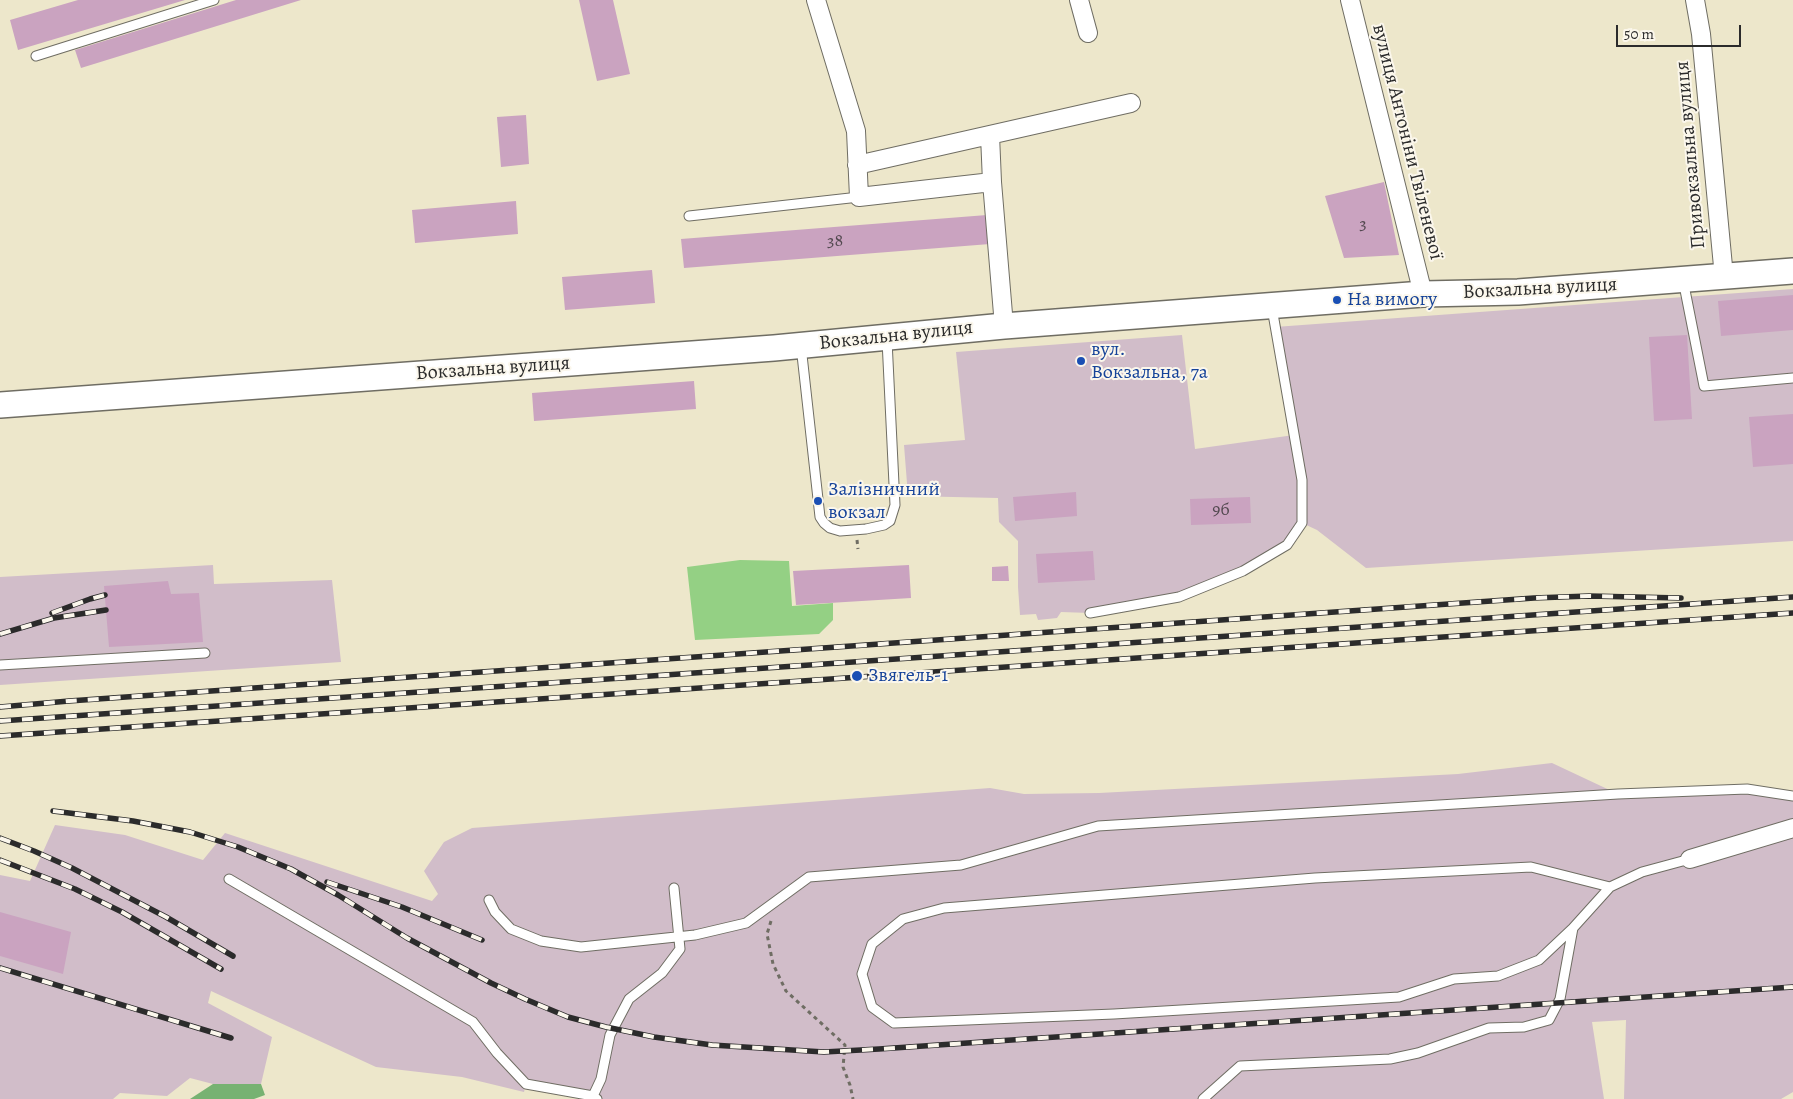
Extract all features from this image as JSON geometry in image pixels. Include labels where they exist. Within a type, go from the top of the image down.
[{"type":"street","points":[[816,0],[856,131],[859,197],[992,182]]},
{"type":"street","points":[[1079,0],[1088,33]]},
{"type":"street","name":"вулиця Антоніни Твіленевої","points":[[1350,0],[1422,294]]},
{"type":"street","name":"Привокзальна вулиця","points":[[1695,0],[1701,34],[1724,277]]},
{"type":"street","points":[[857,165],[1132,103]]},
{"type":"street","points":[[990,135],[1004,326]]},
{"type":"street","name":"Вокзальна вулиця","points":[[0,405],[802,346],[1004,326],[1272,305],[1422,294],[1518,292],[1793,271]]},
{"type":"street","points":[[1690,859],[1793,828]]},
{"type":"lane","points":[[36,56],[214,0]]},
{"type":"lane","points":[[689,216],[859,197]]},
{"type":"lane","points":[[1683,280],[1704,386],[1793,378]]},
{"type":"lane","points":[[1090,613],[1179,597],[1243,571],[1287,545],[1302,523],[1302,480],[1272,305]]},
{"type":"lane","points":[[802,346],[820,517],[824,524],[840,531],[866,529],[884,525],[890,521],[895,505],[887,338]]},
{"type":"lane","points":[[0,665],[206,653]]},
{"type":"lane","points":[[489,900],[494,912],[511,929],[541,941],[581,948],[695,935],[746,923],[809,877],[961,864],[1098,826],[1618,794],[1747,789],[1793,796]]},
{"type":"lane","points":[[1610,886],[1530,867],[1315,878],[944,908],[903,919],[872,944],[862,974],[872,1007],[894,1023],[1124,1013],[1399,997],[1454,979],[1498,976],[1538,960],[1573,928],[1610,886],[1642,872],[1690,859]]},
{"type":"lane","points":[[229,879],[473,1022],[498,1054],[526,1084],[595,1098],[610,1035],[629,999],[662,972],[680,949],[674,888]]},
{"type":"lane","points":[[1203,1098],[1240,1066],[1390,1059],[1418,1052],[1489,1028],[1524,1027],[1549,1020],[1560,999],[1573,928]]},
{"type":"path","points":[[778,899],[767,934],[772,964],[786,991],[845,1045],[843,1067],[853,1099]]},
{"type":"shaded area","points":[[1793,289],[1793,541],[1366,568],[1317,530],[1302,523],[1287,545],[1179,597],[1090,613],[1061,612],[1057,618],[1038,620],[1036,614],[1020,615],[1018,541],[999,522],[998,498],[908,496],[904,445],[965,440],[956,352],[1182,335],[1195,449],[1294,435],[1275,327]]},
{"type":"shaded area","points":[[213,565],[214,584],[332,580],[341,662],[0,685],[0,577]]},
{"type":"shaded area","points":[[1552,763],[1618,794],[1747,789],[1793,796],[1793,1092],[1781,1099],[1624,1099],[1626,1020],[1592,1022],[1604,1099],[597,1099],[526,1084],[524,1092],[462,1077],[376,1067],[211,991],[208,1003],[272,1037],[261,1084],[213,1084],[190,1078],[167,1096],[120,1093],[113,1099],[0,1099],[0,875],[30,881],[55,825],[125,835],[203,860],[225,833],[432,901],[438,894],[424,871],[444,842],[472,828],[990,788],[1024,794],[1099,793],[1458,774]]},
{"type":"green space","points":[[740,560],[789,561],[792,606],[833,603],[833,620],[819,634],[695,640],[687,567]]},
{"type":"green space","points":[[213,1084],[261,1084],[265,1095],[254,1099],[190,1099]]},
{"type":"building","points":[[78,0],[185,0],[18,50],[10,20]]},
{"type":"building","points":[[236,0],[301,0],[81,68],[75,50]]},
{"type":"building","points":[[579,0],[613,0],[630,74],[597,81]]},
{"type":"building","points":[[526,115],[529,164],[501,167],[497,117]]},
{"type":"building","points":[[1384,182],[1399,255],[1344,258],[1325,196]]},
{"type":"building","points":[[516,201],[518,234],[415,243],[412,210]]},
{"type":"building","points":[[987,215],[990,244],[684,268],[681,239]]},
{"type":"building","points":[[652,270],[655,303],[565,310],[562,277]]},
{"type":"building","points":[[1793,295],[1793,330],[1721,336],[1718,301]]},
{"type":"building","points":[[1687,335],[1692,419],[1654,421],[1649,337]]},
{"type":"building","points":[[694,381],[696,409],[534,421],[532,393]]},
{"type":"building","points":[[1793,414],[1793,464],[1753,467],[1749,417]]},
{"type":"building","points":[[1076,492],[1077,516],[1015,521],[1013,497]]},
{"type":"building","points":[[1250,497],[1251,523],[1191,525],[1190,499]]},
{"type":"building","points":[[1093,551],[1095,580],[1038,583],[1036,554]]},
{"type":"building","points":[[909,565],[911,598],[796,605],[793,571]]},
{"type":"building","points":[[1008,566],[1009,581],[992,581],[992,567]]},
{"type":"building","points":[[168,581],[171,594],[199,593],[203,642],[109,647],[104,586]]},
{"type":"building","points":[[0,912],[71,932],[63,974],[0,956]]},
{"type":"railway","points":[[52,613],[105,595]]},
{"type":"railway","points":[[0,707],[1534,598],[1589,596],[1681,598]]},
{"type":"railway","points":[[0,721],[1793,597]]},
{"type":"railway","points":[[0,634],[54,618],[106,610]]},
{"type":"railway","points":[[0,736],[1793,613]]},
{"type":"railway","points":[[53,811],[133,821],[190,832],[238,847],[291,869],[338,895],[407,938],[491,983],[568,1017],[654,1037],[712,1045],[824,1052],[1793,987]]},
{"type":"railway","points":[[0,838],[72,868],[166,917],[233,956]]},
{"type":"railway","points":[[0,860],[75,889],[122,912],[221,969]]},
{"type":"railway","points":[[327,882],[402,907],[482,940]]},
{"type":"railway","points":[[0,968],[231,1038]]},
{"type":"place","name":"На вимогу","points":[[1337,300]]},
{"type":"place","name":"вул. Вокзальна, 7а","points":[[1081,361]]},
{"type":"place","name":"Залізничний вокзал","points":[[818,501]]},
{"type":"place","name":"Звягель-1","points":[[857,676]]}]
